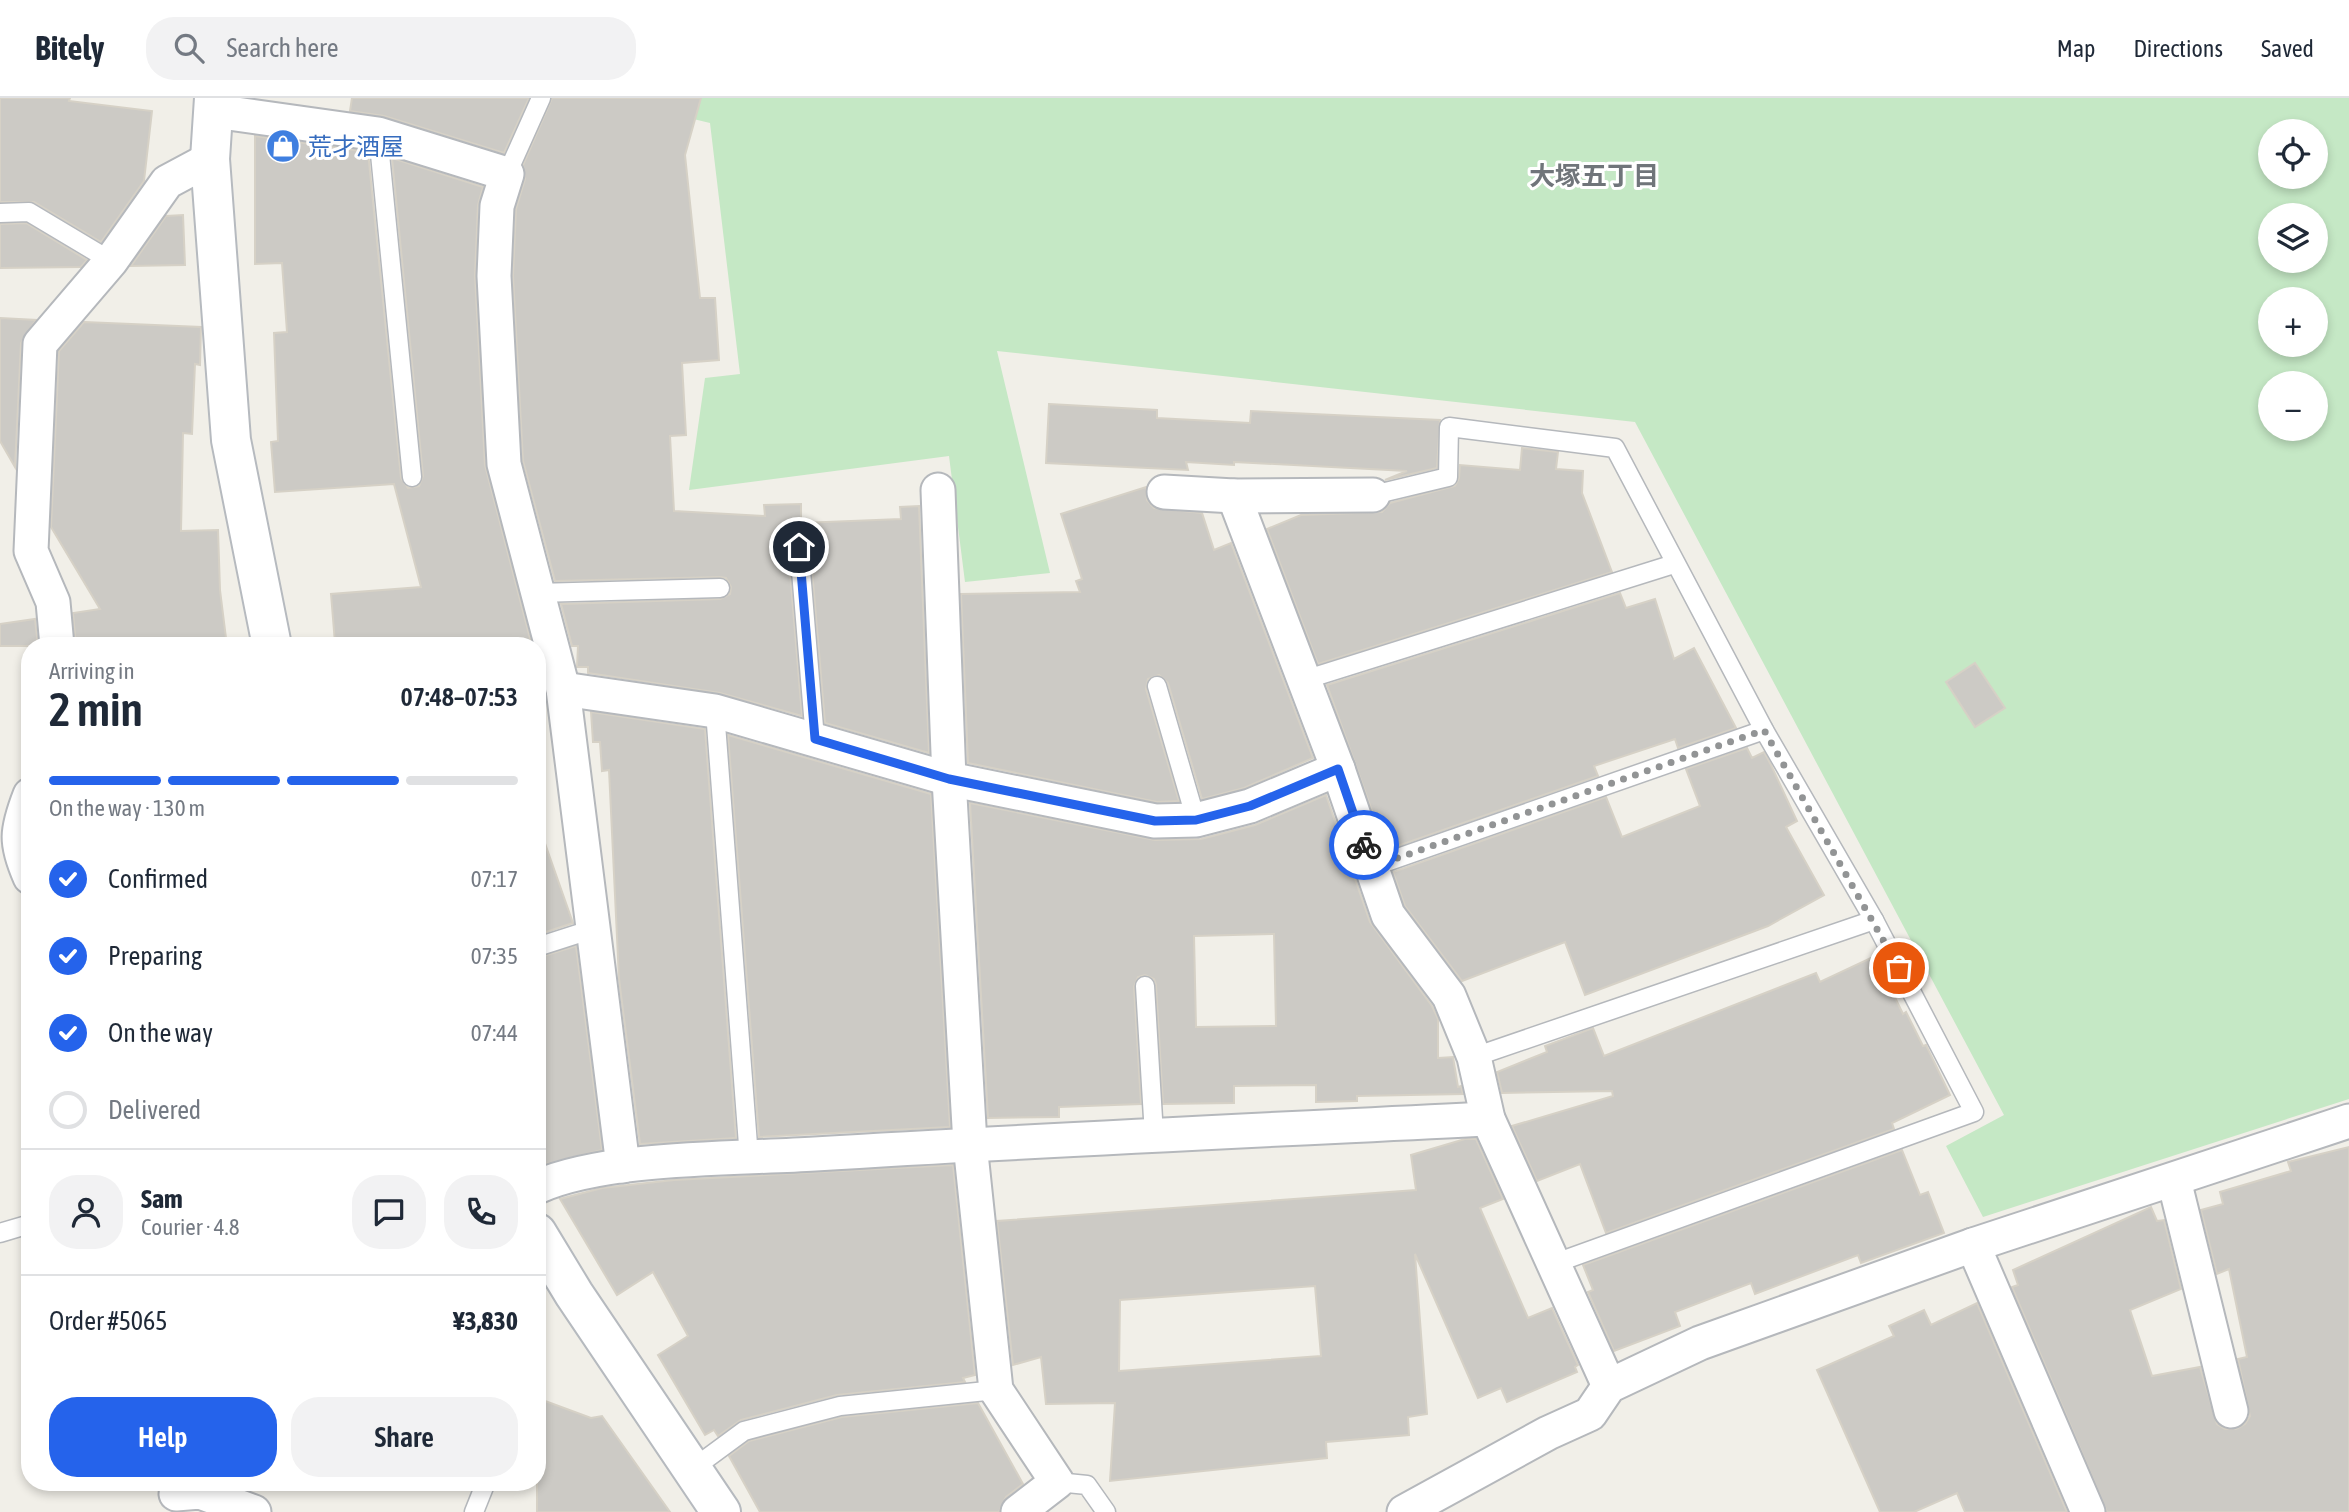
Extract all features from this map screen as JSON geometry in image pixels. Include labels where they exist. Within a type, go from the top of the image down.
[{"type":"street","points":[[270,637],[231,440],[211,159],[214,104],[378,134],[507,174],[498,206],[494,276],[504,464],[563,689],[623,1166]]},
{"type":"street","points":[[56,637],[53,602],[31,551],[40,344],[110,261],[167,182],[211,159]]},
{"type":"street","points":[[938,490],[949,779],[970,1144],[996,1390],[1057,1482],[1018,1512]]},
{"type":"street","points":[[1164,492],[1234,496],[1373,495]]},
{"type":"street","points":[[1234,496],[1338,769],[1388,915],[1449,996],[1474,1057],[1488,1119],[1609,1386]]},
{"type":"street","points":[[563,689],[715,711],[949,779],[1155,821],[1196,820],[1250,806],[1338,769]]},
{"type":"street","points":[[21,824],[17,847],[21,856]]},
{"type":"street","points":[[546,1183],[623,1166],[970,1144],[1488,1119]]},
{"type":"street","points":[[1404,1512],[1590,1413],[1609,1386],[1700,1343],[1765,1317],[1973,1245],[2349,1121]]},
{"type":"street","points":[[2174,1180],[2231,1411]]},
{"type":"street","points":[[1973,1245],[2088,1512]]},
{"type":"street","points":[[546,1248],[574,1294],[721,1512]]},
{"type":"street","points":[[175,1500],[200,1492],[254,1512]]},
{"type":"lane","points":[[507,174],[541,98]]},
{"type":"lane","points":[[378,134],[412,477]]},
{"type":"lane","points":[[0,213],[29,212],[110,261]]},
{"type":"lane","points":[[1373,495],[1448,477],[1449,427],[1615,448],[1764,730],[1874,920],[1974,1112],[1553,1264]]},
{"type":"lane","points":[[799,547],[815,739]]},
{"type":"lane","points":[[1304,680],[1674,564]]},
{"type":"lane","points":[[537,593],[720,588]]},
{"type":"lane","points":[[1157,686],[1196,820]]},
{"type":"lane","points":[[715,711],[749,1158]]},
{"type":"lane","points":[[1372,867],[1764,730]]},
{"type":"lane","points":[[1474,1057],[1874,920]]},
{"type":"lane","points":[[546,944],[593,929]]},
{"type":"lane","points":[[1145,986],[1154,1135]]},
{"type":"lane","points":[[0,1233],[21,1227]]},
{"type":"lane","points":[[691,1470],[744,1431],[768,1424],[840,1406],[996,1390]]},
{"type":"lane","points":[[1057,1482],[1087,1486],[1106,1512]]},
{"type":"lane","points":[[474,1512],[482,1491]]},
{"type":"green space","points":[[606,98],[2349,98],[2349,1099],[1983,1217],[1946,1146],[2004,1115],[1635,422],[997,351],[1050,573],[965,582],[949,456],[689,490],[705,378],[740,374],[710,123]]},
{"type":"building","points":[[0,98],[70,98],[69,101],[152,111],[144,181],[101,242],[34,202],[0,202]]},
{"type":"building","points":[[352,98],[529,98],[504,153],[384,116],[350,111]]},
{"type":"building","points":[[552,98],[701,98],[685,155],[700,298],[715,298],[719,360],[682,363],[686,435],[670,436],[674,511],[765,516],[764,505],[801,504],[801,523],[901,519],[900,507],[919,506],[929,753],[825,723],[810,546],[803,536],[792,538],[788,548],[802,716],[720,693],[588,673],[588,667],[577,667],[578,646],[572,646],[561,604],[720,599],[730,594],[731,587],[726,578],[720,577],[555,581],[523,461],[513,276],[516,209],[525,179],[523,165]]},
{"type":"building","points":[[255,136],[368,152],[401,478],[408,488],[419,486],[423,476],[392,158],[483,187],[478,205],[475,275],[485,465],[530,637],[335,637],[331,594],[421,587],[394,484],[275,492],[271,442],[278,441],[274,333],[287,332],[282,263],[255,264]]},
{"type":"building","points":[[183,215],[185,265],[131,266],[166,216]]},
{"type":"building","points":[[26,223],[87,260],[81,267],[0,268],[0,224]]},
{"type":"building","points":[[0,318],[36,320],[21,343],[15,467],[0,441]]},
{"type":"building","points":[[84,322],[201,327],[200,365],[195,364],[192,434],[183,433],[181,531],[218,530],[220,590],[226,637],[75,637],[73,613],[100,609],[51,527],[59,351]]},
{"type":"building","points":[[1049,404],[1157,410],[1157,418],[1250,423],[1251,411],[1440,420],[1437,468],[1385,480],[1407,471],[1234,462],[1234,465],[1186,462],[1188,470],[1046,463]]},
{"type":"building","points":[[1522,448],[1558,452],[1556,469],[1583,471],[1582,493],[1612,572],[1318,664],[1267,529],[1301,515],[1382,512],[1390,503],[1455,486],[1460,465],[1520,470]]},
{"type":"building","points":[[1146,487],[1147,500],[1154,508],[1202,513],[1214,550],[1231,543],[1313,758],[1244,788],[1202,799],[1168,683],[1159,675],[1148,679],[1146,689],[1179,801],[1157,802],[968,763],[961,594],[1080,592],[1076,581],[1082,579],[1061,514]]},
{"type":"building","points":[[1620,593],[1626,608],[1655,599],[1674,659],[1694,648],[1736,728],[1678,748],[1675,739],[1594,766],[1598,776],[1386,850],[1327,685]]},
{"type":"building","points":[[35,619],[37,637],[21,637],[21,646],[0,646],[0,624]]},
{"type":"building","points":[[1975,663],[2005,708],[1975,727],[1946,682]]},
{"type":"building","points":[[591,712],[705,729],[736,1138],[640,1144],[619,979],[609,770],[602,771],[600,742],[593,742]]},
{"type":"building","points":[[728,735],[931,794],[950,1127],[759,1137]]},
{"type":"building","points":[[1747,748],[1752,758],[1764,752],[1771,765],[1797,821],[1786,827],[1824,895],[1768,926],[1585,995],[1565,942],[1462,981],[1405,906],[1393,872],[1606,797],[1622,837],[1700,806],[1686,769]]},
{"type":"building","points":[[1326,795],[1370,922],[1432,1006],[1438,1019],[1438,1058],[1453,1057],[1458,1087],[1461,1086],[1463,1094],[1357,1096],[1357,1101],[1316,1102],[1316,1085],[1234,1086],[1234,1103],[1163,1104],[1156,985],[1154,979],[1145,975],[1138,977],[1134,987],[1141,1104],[1059,1107],[1059,1117],[988,1118],[970,803],[1155,840],[1201,839],[1255,825]],"holes":[[[1274,934],[1276,1026],[1196,1027],[1194,936]]]},
{"type":"building","points":[[546,846],[573,923],[546,932]]},
{"type":"building","points":[[576,946],[602,1150],[546,1164],[546,955]]},
{"type":"building","points":[[1875,956],[1903,1014],[1906,1012],[1923,1046],[1926,1045],[1950,1095],[1892,1123],[1894,1129],[1606,1233],[1580,1164],[1537,1181],[1512,1126],[1613,1096],[1612,1091],[1502,1093],[1497,1072],[1547,1052],[1545,1046],[1593,1028],[1604,1056],[1816,973],[1820,982]]},
{"type":"building","points":[[1465,1139],[1476,1139],[1503,1199],[1480,1208],[1528,1318],[1552,1308],[1578,1365],[1575,1367],[1577,1372],[1507,1402],[1501,1388],[1478,1398],[1415,1254],[1427,1414],[1408,1417],[1409,1435],[1326,1442],[1327,1458],[1110,1481],[1115,1403],[1046,1404],[1041,1357],[1013,1365],[997,1221],[1416,1190],[1411,1155]],"holes":[[[1315,1286],[1321,1356],[1119,1371],[1120,1300]]]},
{"type":"building","points":[[2349,1147],[2349,1512],[2107,1512],[2012,1287],[2018,1285],[2013,1270],[2151,1207],[2157,1221],[2164,1220],[2181,1289],[2130,1310],[2152,1376],[2200,1367],[2217,1424],[2225,1429],[2236,1429],[2245,1424],[2250,1416],[2238,1359],[2247,1357],[2229,1269],[2217,1274],[2201,1210],[2223,1204],[2220,1192],[2291,1171],[2288,1162]]},
{"type":"building","points":[[1902,1150],[1920,1195],[1928,1192],[1944,1233],[1861,1263],[1858,1255],[1755,1294],[1751,1283],[1675,1312],[1680,1326],[1614,1351],[1588,1292],[1593,1290],[1583,1265]]},
{"type":"building","points":[[953,1165],[975,1375],[963,1378],[965,1382],[837,1395],[741,1420],[718,1436],[714,1430],[705,1435],[658,1355],[688,1336],[653,1272],[617,1295],[560,1199],[602,1188],[674,1180]]},
{"type":"building","points":[[1977,1303],[2067,1512],[1965,1512],[1957,1493],[1914,1512],[1880,1512],[1817,1370],[1894,1336],[1889,1326],[1924,1310],[1931,1325]]},
{"type":"building","points":[[546,1401],[591,1418],[602,1416],[670,1512],[537,1512],[537,1491],[546,1491]]},
{"type":"building","points":[[978,1403],[1023,1484],[1006,1497],[999,1512],[760,1512],[729,1456],[749,1441],[842,1417]]},
{"type":"way so far","points":[[1364,845],[1372,867],[1764,730],[1899,968]]},
{"type":"place","name":"荒才酒屋","points":[[283,146]]},
{"type":"district","name":"大塚五丁目","points":[[1594,176]]},
{"type":"route","points":[[799,547],[815,739],[949,779],[1155,821],[1196,820],[1250,806],[1338,769],[1364,845]]}]
